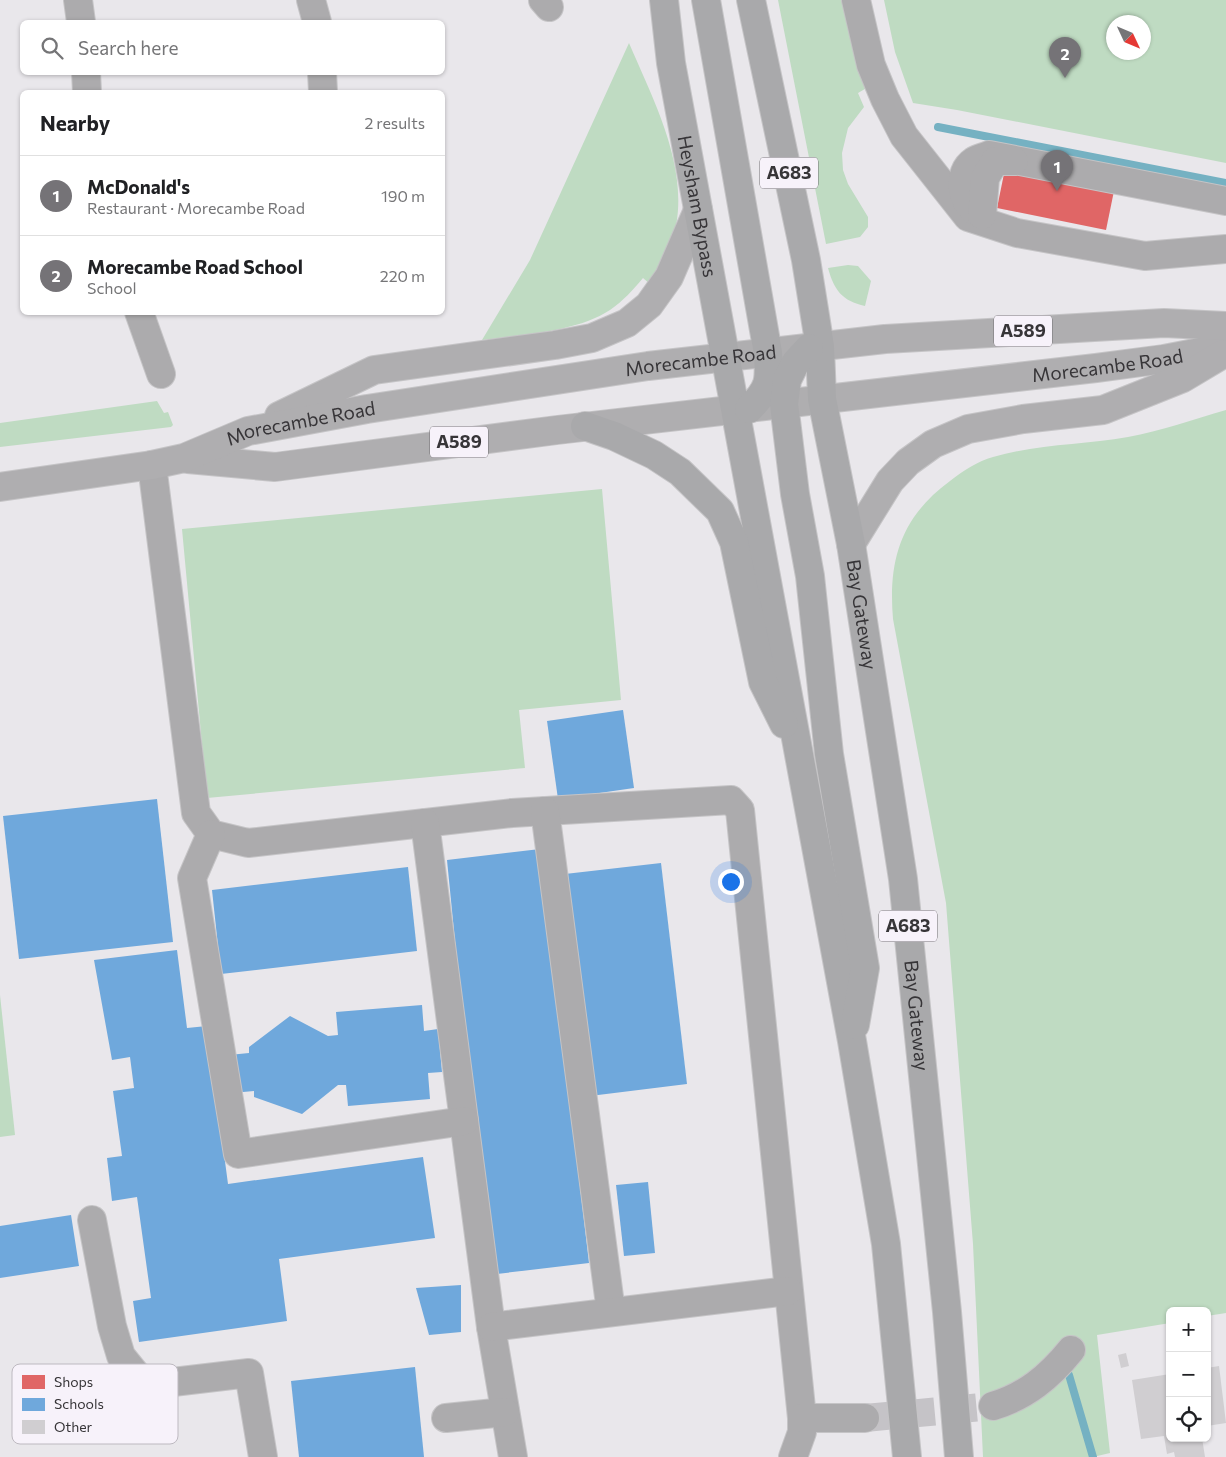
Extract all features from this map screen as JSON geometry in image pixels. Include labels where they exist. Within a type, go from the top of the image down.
[{"type":"highway","name":"Heysham Bypass","points":[[664,0],[671,63],[725,357],[742,410]]},
{"type":"highway","points":[[706,0],[768,353],[769,375],[764,394],[742,410],[798,752],[852,1041],[886,1244],[907,1457]]},
{"type":"highway","name":"A683","points":[[751,0],[806,260],[814,347],[822,399]]},
{"type":"highway","points":[[814,347],[796,362],[788,380],[784,404],[794,494],[810,576],[829,754],[865,968],[852,1041]]},
{"type":"highway","name":"Bay Gateway","points":[[822,399],[851,544],[903,879],[947,1312],[959,1457]]},
{"type":"highway","points":[[585,426],[614,436],[654,454],[680,472],[720,511],[734,542],[763,682],[798,752]]},
{"type":"main road","points":[[248,431],[374,370],[555,345],[592,338],[627,323],[649,304],[669,277],[698,210]]},
{"type":"main road","name":"Morecambe Road","points":[[0,487],[152,465],[184,458],[248,431],[367,409],[648,366],[885,339],[1164,323],[1226,326]]},
{"type":"main road","name":"Morecambe Road","points":[[184,458],[275,467],[585,426],[742,410],[822,399],[1164,360],[1226,347]]},
{"type":"main road","points":[[851,544],[890,481],[908,462],[933,444],[968,429],[1023,419],[1103,410],[1183,378],[1226,352]]},
{"type":"street","points":[[78,0],[81,20]]},
{"type":"street","points":[[311,0],[316,20]]},
{"type":"street","points":[[856,0],[871,65],[904,136],[968,217],[1017,233],[1145,256],[1226,249]]},
{"type":"street","points":[[86,75],[87,90]]},
{"type":"street","points":[[322,75],[323,90]]},
{"type":"street","points":[[1017,233],[970,208],[965,200],[962,188],[966,171],[973,161],[989,155],[1226,202]]},
{"type":"street","points":[[140,315],[161,374]]},
{"type":"street","points":[[152,465],[196,813],[211,834],[248,843],[425,822],[545,811],[731,800],[740,810],[802,1418],[802,1432],[792,1457]]},
{"type":"street","points":[[545,811],[611,1312]]},
{"type":"street","points":[[425,822],[491,1327],[513,1457]]},
{"type":"street","points":[[211,834],[192,878],[238,1154],[464,1121]]},
{"type":"street","points":[[92,1220],[112,1326],[121,1356],[127,1364]]},
{"type":"street","points":[[491,1327],[788,1292]]},
{"type":"street","points":[[992,1406],[1014,1399],[1034,1388],[1071,1350]]},
{"type":"street","points":[[178,1381],[249,1373],[263,1457]]},
{"type":"street","points":[[446,1418],[505,1412]]},
{"type":"street","points":[[802,1418],[865,1418]]},
{"type":"green space","points":[[778,0],[846,0],[870,86],[858,93],[864,107],[848,128],[842,153],[843,170],[848,184],[868,217],[868,227],[860,237],[826,244]]},
{"type":"green space","points":[[884,0],[1226,0],[1226,163],[913,103],[895,52]]},
{"type":"green space","points":[[629,43],[660,116],[669,142],[675,169],[678,195],[677,221],[670,247],[663,262],[651,285],[643,278],[619,303],[597,317],[565,328],[482,340],[530,260]]},
{"type":"green space","points":[[848,265],[858,266],[871,281],[865,306],[845,298],[833,283],[828,268]]},
{"type":"green space","points":[[157,401],[164,413],[168,412],[173,425],[171,427],[0,447],[0,423]]},
{"type":"green space","points":[[1226,410],[1226,1313],[1211,1315],[1211,1307],[1166,1307],[1166,1324],[1097,1335],[1110,1453],[1093,1457],[983,1457],[973,1244],[946,903],[893,619],[893,578],[896,559],[901,541],[920,509],[950,481],[982,461],[1026,450],[1111,440],[1165,428]]},
{"type":"green space","points":[[602,489],[621,700],[519,710],[525,768],[207,798],[182,529]]},
{"type":"green space","points":[[0,995],[15,1135],[0,1137]]},
{"type":"building: Shops","points":[[1006,164],[1115,186],[1106,230],[997,208]]},
{"type":"building: Schools","points":[[623,710],[634,788],[558,799],[547,721]]},
{"type":"building: Schools","points":[[157,799],[173,942],[19,959],[3,816]]},
{"type":"building: Schools","points":[[540,849],[589,1263],[488,1275],[447,860]]},
{"type":"building: Schools","points":[[661,863],[687,1084],[590,1096],[565,874]]},
{"type":"building: Schools","points":[[408,867],[417,951],[221,974],[212,890]]},
{"type":"building: Schools","points":[[177,950],[187,1028],[207,1026],[228,1184],[423,1157],[435,1238],[279,1259],[287,1321],[139,1342],[133,1301],[151,1298],[137,1197],[112,1201],[107,1158],[122,1156],[113,1091],[134,1088],[130,1057],[112,1060],[94,960]]},
{"type":"building: Schools","points":[[422,1005],[424,1031],[438,1029],[442,1072],[428,1073],[430,1099],[348,1106],[346,1085],[338,1085],[302,1114],[254,1097],[254,1091],[232,1093],[229,1055],[249,1053],[249,1047],[290,1016],[328,1036],[338,1035],[336,1012]]},
{"type":"building: Schools","points":[[648,1182],[655,1253],[624,1256],[616,1185]]},
{"type":"building: Schools","points":[[71,1215],[79,1266],[0,1278],[0,1226]]},
{"type":"building: Schools","points":[[461,1285],[461,1332],[429,1335],[416,1288]]},
{"type":"building: Schools","points":[[415,1367],[424,1457],[299,1457],[291,1381]]},
{"type":"building: Other","points":[[1126,1353],[1129,1366],[1121,1368],[1118,1355]]},
{"type":"building: Other","points":[[1219,1366],[1226,1423],[1211,1425],[1211,1397],[1211,1367]]},
{"type":"building: Other","points":[[1166,1375],[1166,1442],[1203,1442],[1205,1457],[1175,1457],[1174,1452],[1167,1454],[1164,1436],[1141,1439],[1132,1380]]},
{"type":"waterway","points":[[938,127],[1226,183]]},
{"type":"waterway","points":[[1069,1375],[1093,1457]]},
{"type":"tunnel","points":[[865,1418],[993,1406]]},
{"type":"place","name":"Morecambe Road School","points":[[1065,78]]},
{"type":"place","name":"McDonald's","points":[[1057,191]]}]
